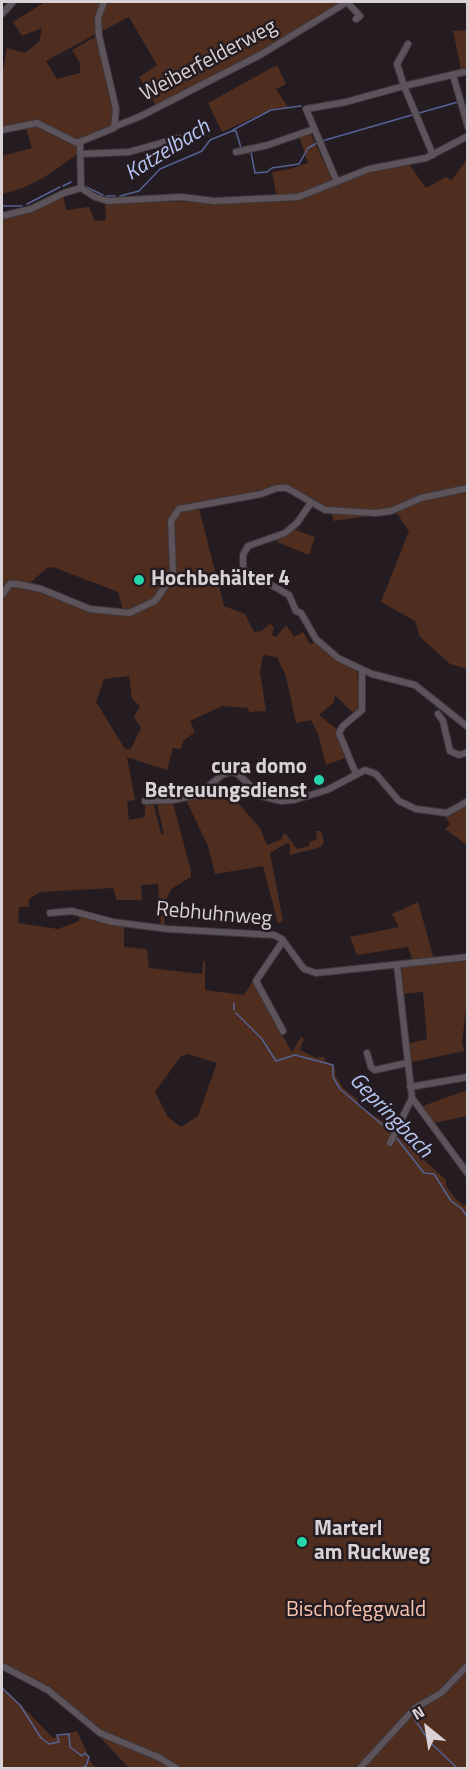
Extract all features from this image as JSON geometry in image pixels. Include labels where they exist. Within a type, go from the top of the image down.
[{"type":"street","points":[[2,14],[13,2]]},
{"type":"street","points":[[104,2],[98,18],[99,36],[114,101],[116,126]]},
{"type":"street","points":[[348,2],[360,16],[356,19]]},
{"type":"street","name":"Weiberfelderweg","points":[[80,143],[141,117],[260,55],[348,2]]},
{"type":"street","points":[[408,44],[397,63],[404,86],[433,155]]},
{"type":"street","points":[[337,182],[306,109],[346,102],[464,72]]},
{"type":"street","points":[[453,75],[468,127]]},
{"type":"street","points":[[2,130],[37,123],[80,143],[81,188]]},
{"type":"street","points":[[236,152],[268,145],[314,129]]},
{"type":"street","points":[[2,216],[30,209],[64,193],[81,188],[104,200],[182,197],[214,201],[298,197],[380,166],[433,155],[468,136]]},
{"type":"street","points":[[81,154],[130,152],[179,138]]},
{"type":"street","points":[[2,595],[10,584],[26,586],[95,611],[129,613],[155,601],[169,581],[173,572],[171,521],[179,509],[261,494],[277,488],[287,489],[310,504],[329,511],[375,513],[391,511],[421,498],[468,488]]},
{"type":"street","points":[[310,504],[297,523],[285,533],[248,546],[241,565],[289,595],[296,611],[301,613],[316,639],[328,651],[362,671],[415,685],[468,727]]},
{"type":"street","points":[[356,774],[339,734],[343,726],[362,710],[362,671]]},
{"type":"street","points":[[438,714],[443,721],[450,751],[459,755],[468,752]]},
{"type":"street","points":[[145,801],[173,800],[193,796],[222,775],[231,772],[238,774],[261,796],[281,801],[294,800],[327,790],[356,774],[371,771],[404,804],[424,811],[447,813],[468,801]]},
{"type":"street","name":"Rebhuhnweg","points":[[50,913],[72,911],[113,922],[168,929],[279,936],[302,967],[313,973],[468,957]]},
{"type":"street","points":[[283,1031],[256,981],[284,941]]},
{"type":"street","points":[[397,965],[412,1098],[468,1174]]},
{"type":"street","points":[[367,1053],[374,1069],[407,1063]]},
{"type":"street","points":[[410,1087],[468,1077]]},
{"type":"street","points":[[393,1138],[412,1098]]},
{"type":"street","points":[[360,1768],[415,1708],[450,1687],[468,1665]]},
{"type":"street","points":[[2,1666],[48,1690],[100,1732],[158,1757],[176,1768]]},
{"type":"green space","points":[[45,2],[102,2],[96,34],[46,61],[57,79],[80,73],[80,63],[72,50],[97,36],[115,125],[78,142],[34,122],[22,122],[2,129],[2,76],[7,48],[25,53],[39,42],[42,28],[22,36],[13,22]]},
{"type":"green space","points":[[106,2],[344,2],[280,41],[157,107],[139,77],[157,65],[129,17],[100,32]]},
{"type":"green space","points":[[467,30],[466,70],[461,69],[453,31]]},
{"type":"green space","points":[[277,65],[286,84],[276,89],[288,107],[272,109],[222,132],[208,103]]},
{"type":"green space","points":[[25,125],[34,125],[78,145],[78,154],[43,178],[23,188],[2,194],[2,156],[32,148]]},
{"type":"green space","points":[[310,132],[333,182],[302,194],[277,199],[272,172],[308,163],[299,136]]},
{"type":"green space","name":"Bischofeggwald","points":[[467,159],[467,669],[450,664],[420,637],[415,621],[381,602],[409,531],[396,512],[334,521],[330,510],[283,484],[198,505],[224,606],[245,614],[254,632],[261,631],[270,624],[274,627],[272,635],[276,637],[286,625],[294,637],[303,632],[310,644],[319,641],[357,669],[361,707],[354,714],[335,695],[334,702],[319,715],[338,730],[345,758],[326,765],[318,734],[311,720],[296,723],[286,676],[277,657],[263,655],[260,672],[266,711],[249,712],[248,708],[222,706],[190,721],[195,732],[183,741],[181,749],[173,748],[167,770],[127,757],[135,800],[127,801],[129,820],[145,817],[145,802],[153,802],[161,834],[164,834],[157,805],[173,803],[191,871],[191,877],[171,889],[163,907],[165,927],[161,927],[158,884],[141,885],[142,900],[117,900],[113,888],[40,892],[29,899],[29,907],[19,907],[18,923],[58,929],[79,921],[79,913],[124,925],[124,947],[147,949],[149,968],[202,974],[203,961],[205,961],[205,990],[244,995],[255,978],[255,987],[292,1052],[301,1037],[304,1039],[300,1050],[316,1058],[324,1057],[325,1061],[334,1065],[336,1077],[344,1089],[357,1099],[360,1107],[395,1129],[393,1134],[411,1144],[446,1180],[446,1186],[454,1197],[464,1206],[467,1203],[467,1768],[129,1768],[78,1714],[2,1665],[2,216],[31,209],[63,194],[66,210],[89,207],[95,221],[106,220],[105,203],[298,199],[359,175],[385,167],[409,164],[426,188],[446,177],[452,180]],"holes":[[[53,567],[118,592],[124,614],[77,606],[29,584],[47,568]],[[129,676],[132,699],[140,706],[134,717],[141,728],[131,749],[125,749],[96,702],[104,679]],[[188,1054],[217,1063],[198,1116],[181,1127],[168,1117],[155,1092],[181,1056]]]},
{"type":"green space","points":[[293,529],[315,537],[309,555],[279,543],[275,539]]},
{"type":"green space","points":[[218,780],[260,828],[267,845],[282,839],[283,834],[286,834],[297,849],[309,846],[310,842],[317,839],[316,831],[321,831],[324,842],[321,847],[290,855],[290,845],[287,843],[270,853],[283,921],[278,923],[263,866],[215,874],[208,846],[186,800]]},
{"type":"green space","points":[[467,804],[467,845],[445,829],[450,824],[445,816]]},
{"type":"green space","points":[[418,902],[434,959],[413,961],[408,947],[357,955],[350,937],[399,927],[392,914]]},
{"type":"green space","points":[[467,959],[467,999],[462,1043],[464,1051],[408,1063],[407,1044],[427,1039],[423,992],[401,994],[399,971],[403,966]]},
{"type":"green space","points":[[467,1090],[467,1116],[434,1123],[420,1107]]},
{"type":"green space","points":[[2,1686],[53,1738],[77,1731],[92,1764],[97,1768],[2,1768]]},
{"type":"waterway","name":"Katzelbach","points":[[419,113],[458,102]]},
{"type":"waterway","name":"Katzelbach","points":[[233,130],[271,110],[301,106]]},
{"type":"waterway","name":"Katzelbach","points":[[322,141],[412,115]]},
{"type":"waterway","name":"Katzelbach","points":[[120,196],[139,191],[160,169],[202,151],[210,140],[232,131],[236,131],[241,148]]},
{"type":"waterway","name":"Katzelbach","points":[[251,152],[255,173],[267,172],[272,168],[299,164],[308,148],[317,143]]},
{"type":"waterway","name":"Katzelbach","points":[[63,186],[71,182]]},
{"type":"waterway","name":"Katzelbach","points":[[84,186],[103,195]]},
{"type":"waterway","name":"Katzelbach","points":[[27,204],[60,187]]},
{"type":"waterway","name":"Katzelbach","points":[[106,196],[115,196]]},
{"type":"waterway","name":"Katzelbach","points":[[2,206],[22,206]]},
{"type":"waterway","name":"Gepringbach","points":[[234,1003],[234,1010]]},
{"type":"waterway","name":"Gepringbach","points":[[236,1013],[262,1039],[276,1061],[295,1055],[333,1065],[333,1077],[340,1089],[392,1133]]},
{"type":"waterway","name":"Gepringbach","points":[[395,1136],[424,1173],[434,1174],[451,1201],[462,1209],[468,1218]]},
{"type":"waterway","points":[[2,1688],[20,1705],[41,1738],[49,1744],[59,1742],[57,1735],[69,1734],[70,1747],[82,1756],[85,1753],[89,1757],[86,1766],[81,1768]]},
{"type":"waterway","points":[[415,1720],[430,1742],[457,1768]]},
{"type":"place","name":"Hochbehälter 4","points":[[139,580]]},
{"type":"place","name":"cura domo Betreuungsdienst","points":[[319,780]]},
{"type":"place","name":"Marterl am Ruckweg","points":[[302,1542]]}]
